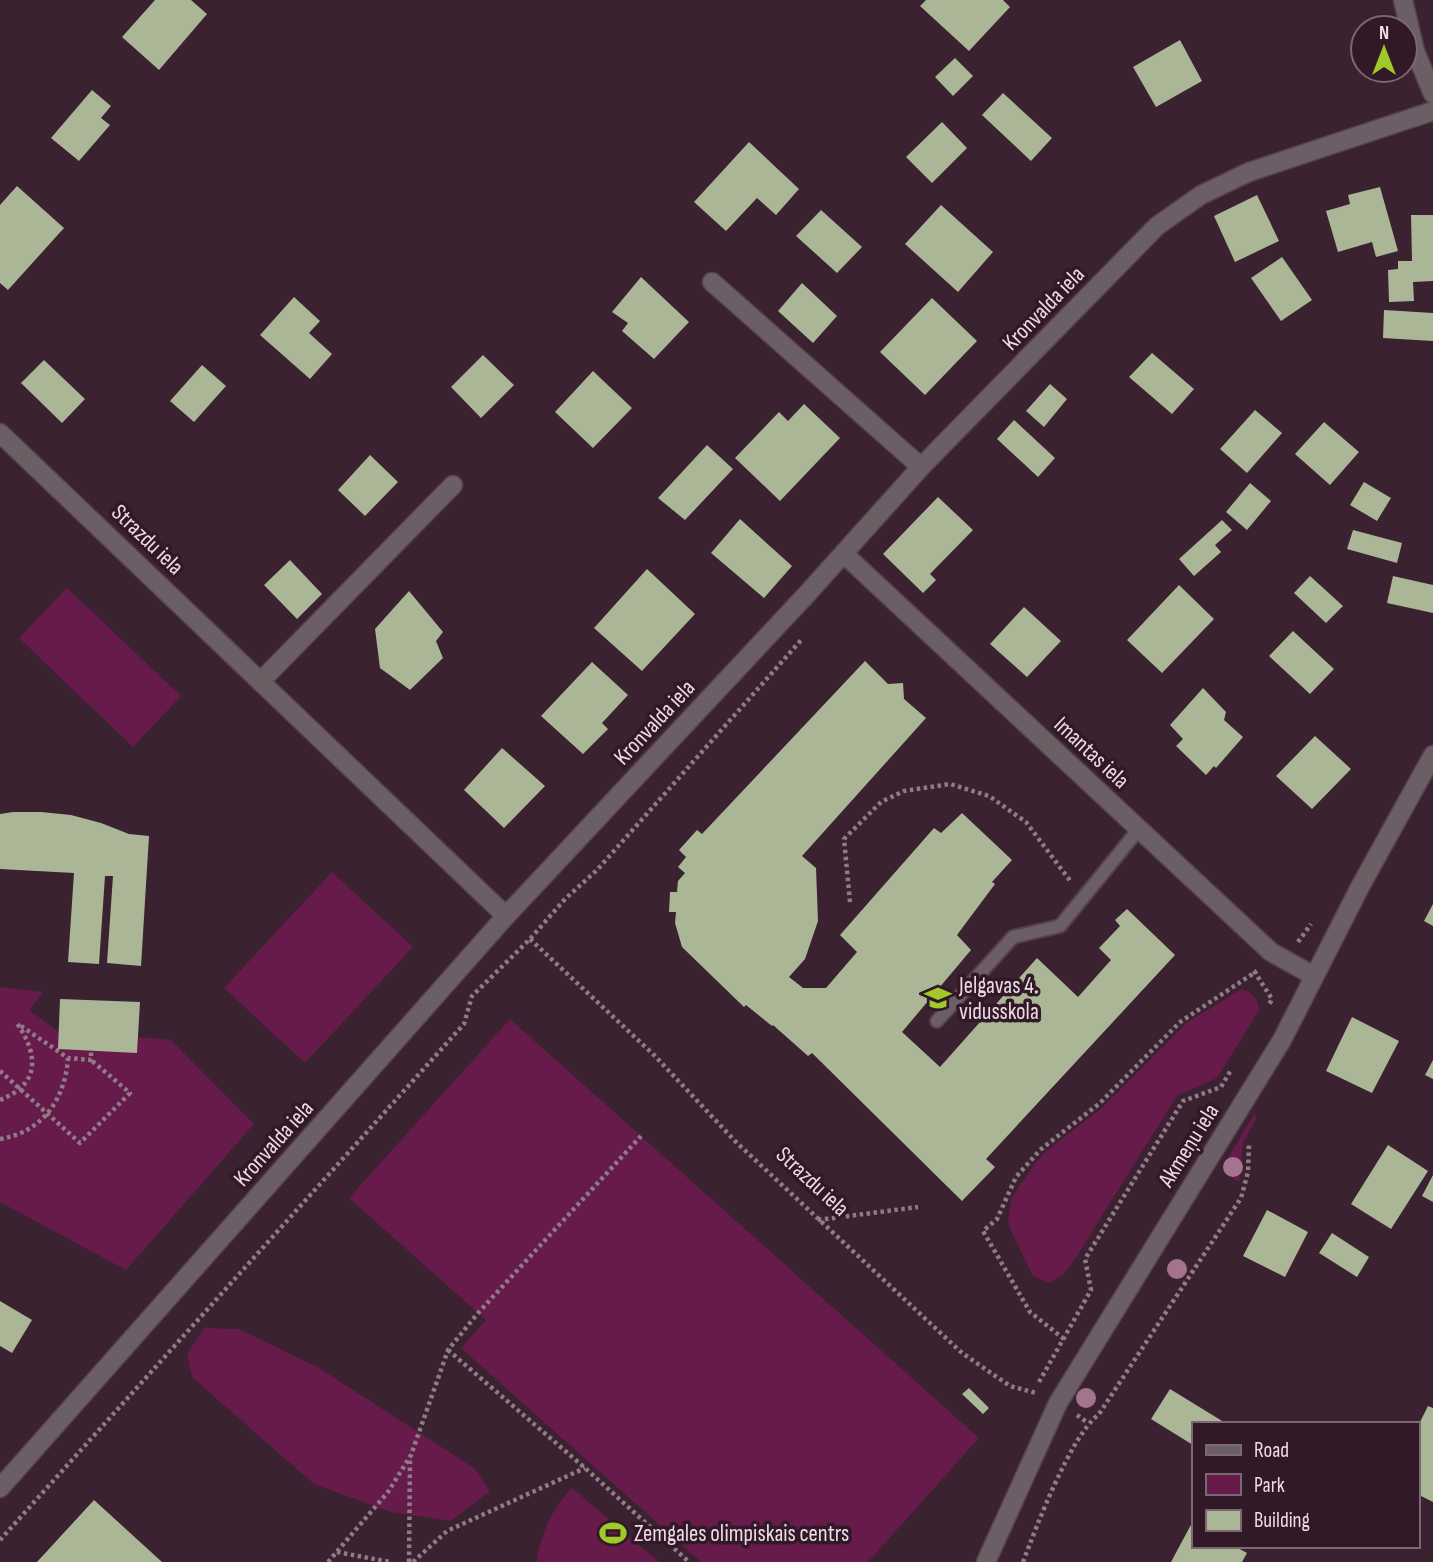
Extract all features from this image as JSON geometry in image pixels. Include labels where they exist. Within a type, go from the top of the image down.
[{"type":"street","points":[[1403,0],[1415,51],[1433,94]]},
{"type":"street","name":"Kronvalda iela","points":[[0,1488],[506,916],[844,554],[921,467],[1157,226],[1201,195],[1249,172],[1433,111]]},
{"type":"street","points":[[712,282],[921,467]]},
{"type":"street","name":"Strazdu iela","points":[[0,433],[506,916]]},
{"type":"street","points":[[261,681],[453,485]]},
{"type":"street","name":"Imantas iela","points":[[844,554],[1276,955],[1314,976]]},
{"type":"street","name":"Akmeņu iela","points":[[986,1562],[1058,1403],[1282,1040],[1433,755]]},
{"type":"lane","points":[[937,1021],[1013,937],[1060,926],[1139,829]]},
{"type":"path","points":[[0,1541],[464,1024],[472,996],[530,939],[565,899],[597,870],[808,633]]},
{"type":"path","points":[[850,902],[844,839],[881,802],[904,791],[950,783],[989,796],[1026,822],[1083,898]]},
{"type":"path","points":[[1064,1339],[1030,1312],[983,1231],[997,1219],[1016,1177],[1040,1150],[1100,1103],[1180,1022],[1255,973],[1276,955],[1296,945],[1326,905],[1345,917]]},
{"type":"path","name":"Strazdu iela","points":[[530,939],[654,1055],[736,1142],[962,1353],[1010,1386],[1058,1403],[1088,1423]]},
{"type":"path","points":[[1248,964],[1272,999],[1269,1008]]},
{"type":"path","points":[[0,1072],[20,1089],[80,1143],[130,1093],[91,1060],[68,1058],[17,1023],[29,1041],[32,1069],[25,1085],[20,1089],[0,1100]]},
{"type":"path","points":[[91,1050],[91,1060]]},
{"type":"path","points":[[0,1139],[27,1129],[54,1107],[64,1087],[68,1058]]},
{"type":"path","points":[[1033,1392],[1091,1290],[1085,1259],[1183,1101],[1220,1087],[1234,1067]]},
{"type":"path","points":[[328,1562],[388,1492],[411,1455],[448,1350],[478,1313],[641,1136]]},
{"type":"path","points":[[1023,1562],[1062,1471],[1088,1423],[1099,1414],[1241,1198],[1248,1172],[1248,1145],[1253,1136]]},
{"type":"path","points":[[818,1220],[918,1207]]},
{"type":"path","points":[[448,1350],[689,1562]]},
{"type":"path","points":[[411,1455],[411,1562]]},
{"type":"path","points":[[411,1562],[447,1531],[585,1468]]},
{"type":"path","points":[[336,1552],[390,1562]]},
{"type":"green space","points":[[67,588],[181,696],[133,747],[19,638]]},
{"type":"green space","points":[[332,872],[413,947],[305,1063],[224,988]]},
{"type":"green space","points":[[0,987],[43,992],[29,1010],[59,1032],[137,1053],[138,1037],[171,1040],[254,1124],[126,1270],[0,1202]]},
{"type":"green space","points":[[1242,989],[1254,996],[1259,1010],[1217,1078],[1177,1096],[1064,1274],[1049,1283],[1033,1276],[1008,1219],[1012,1197],[1031,1169],[1044,1153],[1103,1107],[1188,1022]]},
{"type":"green space","points":[[510,1019],[979,1438],[868,1562],[701,1562],[461,1348],[486,1320],[349,1198]]},
{"type":"green space","points":[[1255,1113],[1256,1120],[1243,1142],[1239,1182],[1226,1174],[1225,1163]]},
{"type":"green space","points":[[204,1328],[239,1329],[319,1368],[474,1468],[490,1491],[451,1521],[391,1512],[314,1484],[192,1377],[187,1354]]},
{"type":"green space","points":[[572,1488],[659,1562],[537,1562],[548,1522]]},
{"type":"building","points":[[155,0],[191,0],[207,14],[159,70],[122,37]]},
{"type":"building","points":[[926,0],[1003,0],[1010,7],[969,51],[920,6]]},
{"type":"building","points":[[1180,40],[1202,81],[1156,107],[1133,67]]},
{"type":"building","points":[[955,58],[973,76],[953,96],[935,77]]},
{"type":"building","points":[[92,90],[111,106],[101,118],[110,125],[79,161],[51,138]]},
{"type":"building","points":[[1003,93],[1052,138],[1031,161],[982,115]]},
{"type":"building","points":[[942,122],[967,148],[932,183],[906,157]]},
{"type":"building","points":[[749,142],[799,189],[776,215],[757,198],[726,231],[694,202]]},
{"type":"building","points":[[17,186],[64,228],[8,290],[0,283],[0,205]]},
{"type":"building","points":[[1380,187],[1398,251],[1376,257],[1372,242],[1338,252],[1326,211],[1350,204],[1348,195]]},
{"type":"building","points":[[1257,195],[1279,241],[1235,262],[1214,216]]},
{"type":"building","points":[[941,205],[993,252],[958,292],[905,244]]},
{"type":"building","points":[[821,210],[862,247],[837,273],[796,236]]},
{"type":"building","points":[[1411,215],[1433,215],[1433,281],[1413,282],[1414,301],[1389,302],[1388,270],[1398,269],[1398,261],[1412,261]]},
{"type":"building","points":[[1282,257],[1312,300],[1281,321],[1251,278]]},
{"type":"building","points":[[641,277],[689,322],[654,359],[622,331],[628,323],[612,312]]},
{"type":"building","points":[[802,283],[837,316],[813,343],[778,311]]},
{"type":"building","points":[[294,297],[320,321],[309,333],[332,354],[310,379],[260,335]]},
{"type":"building","points":[[932,298],[977,341],[925,395],[880,352]]},
{"type":"building","points":[[1384,310],[1433,313],[1433,341],[1383,338]]},
{"type":"building","points":[[1152,353],[1194,389],[1172,414],[1129,377]]},
{"type":"building","points":[[483,355],[514,385],[481,418],[451,387]]},
{"type":"building","points":[[44,360],[85,399],[62,423],[21,383]]},
{"type":"building","points":[[202,365],[226,386],[194,422],[170,401]]},
{"type":"building","points":[[593,371],[632,408],[593,448],[555,412]]},
{"type":"building","points":[[1050,384],[1067,399],[1044,427],[1026,411]]},
{"type":"building","points":[[804,404],[840,438],[780,501],[735,458],[779,412],[788,421]]},
{"type":"building","points":[[1255,410],[1282,433],[1247,473],[1220,449]]},
{"type":"building","points":[[1014,420],[1055,458],[1038,477],[997,439]]},
{"type":"building","points":[[1324,422],[1359,452],[1330,485],[1295,454]]},
{"type":"building","points":[[707,445],[733,469],[685,520],[658,498]]},
{"type":"building","points":[[370,455],[398,482],[365,516],[338,490]]},
{"type":"building","points":[[1364,482],[1391,498],[1377,521],[1350,505]]},
{"type":"building","points":[[1250,483],[1271,501],[1247,530],[1226,512]]},
{"type":"building","points":[[938,497],[973,530],[930,574],[936,580],[923,593],[883,554]]},
{"type":"building","points":[[740,519],[792,566],[764,598],[711,553]]},
{"type":"building","points":[[1222,520],[1232,530],[1215,545],[1221,552],[1194,576],[1179,559]]},
{"type":"building","points":[[1353,530],[1402,543],[1397,563],[1347,549]]},
{"type":"building","points":[[290,560],[322,594],[297,619],[264,585]]},
{"type":"building","points":[[647,569],[695,614],[642,671],[594,628]]},
{"type":"building","points":[[1310,576],[1343,606],[1326,623],[1294,593]]},
{"type":"building","points":[[1393,576],[1433,585],[1433,613],[1387,603]]},
{"type":"building","points":[[1179,585],[1214,619],[1162,673],[1127,640]]},
{"type":"building","points":[[409,591],[443,632],[436,641],[443,658],[410,690],[380,668],[375,629]]},
{"type":"building","points":[[1024,607],[1061,641],[1027,677],[990,644]]},
{"type":"building","points":[[1293,631],[1334,669],[1310,694],[1269,656]]},
{"type":"building","points":[[865,661],[888,684],[903,683],[904,699],[926,718],[802,856],[816,868],[818,921],[805,959],[789,977],[803,988],[826,988],[857,952],[840,935],[934,828],[941,833],[962,813],[1012,860],[992,882],[995,884],[957,935],[971,950],[902,1032],[940,1067],[1037,958],[1078,997],[1111,960],[1099,948],[1120,926],[1115,920],[1127,909],[1175,955],[986,1159],[995,1167],[962,1201],[812,1053],[808,1056],[773,1025],[746,1005],[744,1007],[682,947],[675,923],[676,912],[669,912],[670,892],[677,892],[678,881],[685,873],[678,867],[686,857],[679,850],[697,830],[702,834]]},
{"type":"building","points":[[592,662],[628,695],[602,723],[608,729],[583,754],[541,716]]},
{"type":"building","points":[[1203,688],[1226,712],[1224,720],[1243,737],[1216,768],[1214,766],[1206,775],[1176,746],[1183,739],[1170,725]]},
{"type":"building","points":[[1315,736],[1351,769],[1312,809],[1276,776]]},
{"type":"building","points":[[502,748],[545,786],[504,828],[464,790]]},
{"type":"building","points":[[13,812],[71,815],[129,834],[149,836],[141,966],[107,963],[113,876],[105,876],[99,964],[68,962],[74,873],[0,869],[0,814]]},
{"type":"building","points":[[1433,904],[1433,926],[1424,921]]},
{"type":"building","points":[[60,999],[140,1002],[137,1053],[58,1049]]},
{"type":"building","points":[[1352,1017],[1399,1041],[1372,1093],[1326,1071]]},
{"type":"building","points":[[1433,1060],[1433,1079],[1425,1075]]},
{"type":"building","points":[[1388,1145],[1428,1171],[1391,1229],[1351,1204]]},
{"type":"building","points":[[1433,1175],[1433,1202],[1422,1196]]},
{"type":"building","points":[[1267,1210],[1308,1232],[1285,1277],[1243,1256]]},
{"type":"building","points":[[1332,1233],[1369,1257],[1357,1277],[1319,1253]]},
{"type":"building","points":[[0,1301],[32,1320],[12,1353],[0,1346]]},
{"type":"building","points":[[969,1388],[989,1408],[983,1414],[962,1394]]},
{"type":"building","points":[[1170,1389],[1224,1422],[1192,1422],[1192,1444],[1151,1419]]},
{"type":"building","points":[[1428,1406],[1433,1408],[1433,1502],[1419,1495],[1419,1424]]},
{"type":"building","points":[[94,1500],[162,1562],[37,1562]]},
{"type":"building","points":[[1192,1523],[1192,1548],[1238,1548],[1247,1553],[1242,1562],[1171,1562]]},
{"type":"place","name":"Jelgavas 4. vidusskola","points":[[938,998]]},
{"type":"place","name":"Zemgales olimpiskais centrs","points":[[613,1533]]}]
